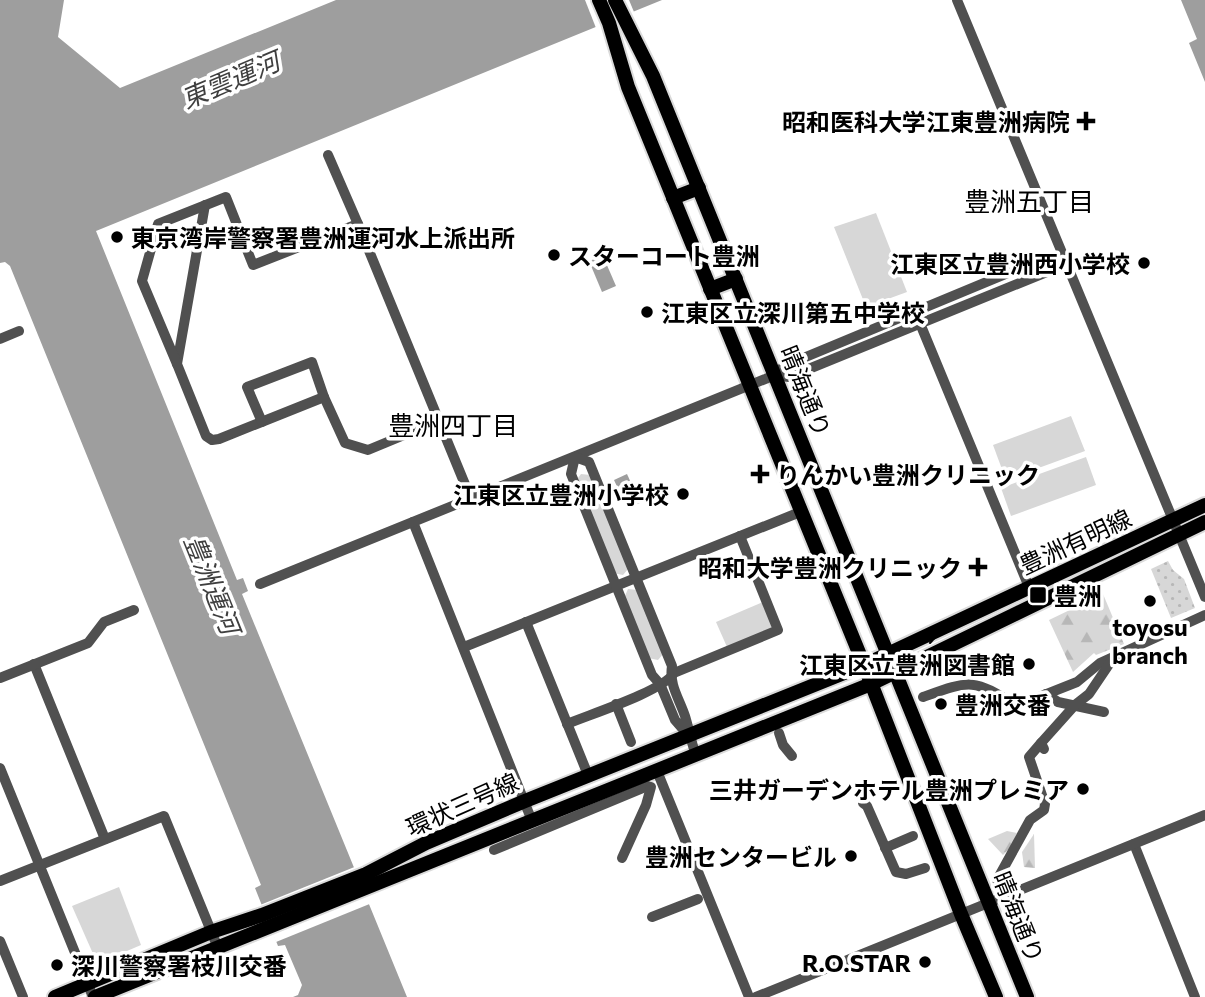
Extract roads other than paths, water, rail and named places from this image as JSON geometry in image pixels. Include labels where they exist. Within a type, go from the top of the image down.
[{"type":"main road","name":"晴海通り","points":[[599,0],[653,76],[1027,997]]},
{"type":"main road","name":"晴海通り","points":[[615,0],[615,20],[628,87],[996,997]]},
{"type":"main road","points":[[673,198],[699,188]]},
{"type":"main road","points":[[709,289],[736,279]]},
{"type":"main road","name":"豊洲有明線","points":[[888,654],[1205,505]]},
{"type":"main road","name":"豊洲有明線","points":[[896,673],[1205,522]]},
{"type":"main road","name":"環状三号線","points":[[369,880],[426,843],[888,654]]},
{"type":"main road","name":"環状三号線","points":[[55,997],[92,992],[218,948],[265,921],[532,821],[896,673]]},
{"type":"main road","name":"環状三号線","points":[[92,992],[211,932],[265,921]]},
{"type":"street","points":[[957,0],[1205,597]]},
{"type":"street","points":[[328,155],[471,499]]},
{"type":"street","points":[[324,397],[212,440],[206,436],[142,281],[158,224],[226,197],[253,265],[358,224]]},
{"type":"street","points":[[177,364],[205,205]]},
{"type":"street","points":[[260,584],[749,386],[775,375],[784,366],[1049,256],[1064,257]]},
{"type":"street","points":[[775,375],[789,377],[921,325],[1054,269],[1064,257]]},
{"type":"street","points":[[915,312],[1029,587]]},
{"type":"street","points":[[0,339],[19,331]]},
{"type":"street","points":[[262,422],[247,387],[312,362],[345,443],[368,450],[439,421]]},
{"type":"street","points":[[575,457],[589,461],[672,666],[665,682]]},
{"type":"street","points":[[575,457],[571,474],[652,675],[665,682],[685,716],[688,735],[696,755]]},
{"type":"street","points":[[464,647],[800,512]]},
{"type":"street","points":[[413,522],[532,821]]},
{"type":"street","points":[[567,724],[665,682],[674,673],[778,630],[740,536]]},
{"type":"street","points":[[0,678],[88,643],[104,622],[134,610]]},
{"type":"street","points":[[923,697],[964,683],[989,688],[1016,706],[1077,682],[1138,644],[1205,615]]},
{"type":"street","points":[[526,622],[588,775]]},
{"type":"street","points":[[34,664],[105,839]]},
{"type":"street","points":[[997,880],[1030,820],[1044,810],[1045,804],[1030,757],[1075,705],[1089,694],[1102,668]]},
{"type":"street","points":[[1046,694],[1058,702],[1104,712],[1077,682]]},
{"type":"street","points":[[616,704],[631,742]]},
{"type":"street","points":[[779,733],[783,745],[792,756]]},
{"type":"street","points":[[0,768],[92,992]]},
{"type":"street","points":[[657,771],[749,997]]},
{"type":"street","points":[[494,849],[650,787],[646,805],[622,858]]},
{"type":"street","points":[[863,803],[867,806],[896,872],[906,874],[925,867]]},
{"type":"street","points":[[756,997],[1205,814]]},
{"type":"street","points":[[0,881],[164,816],[218,948]]},
{"type":"street","points":[[885,848],[913,836]]},
{"type":"street","points":[[1134,844],[1195,997]]},
{"type":"street","points":[[652,917],[698,899]]},
{"type":"street","points":[[0,941],[23,997]]},
{"type":"water","points":[[0,0],[64,0],[58,37],[120,88],[336,0],[662,0],[96,231],[237,580],[243,578],[248,591],[242,594],[407,997],[293,997],[298,995],[302,985],[285,945],[278,946],[255,888],[261,885],[10,266],[5,262],[0,263]]},
{"type":"water","points":[[1181,0],[1205,0],[1205,82],[1189,43],[1197,39]]},
{"type":"water","points":[[603,256],[616,286],[602,292],[589,261]]},
{"type":"water","points":[[627,474],[640,503],[627,508],[614,480]]},
{"type":"tram line","points":[[930,643],[939,633],[961,620],[1205,502]]},
{"type":"tram line","points":[[945,655],[968,638],[1096,577],[1205,520]]},
{"type":"place","name":"昭和医科大学江東豊洲病院","points":[[1086,121]]},
{"type":"place","name":"東京湾岸警察署豊洲運河水上派出所","points":[[117,237]]},
{"type":"place","name":"スターコート豊洲","points":[[554,255]]},
{"type":"place","name":"江東区立豊洲西小学校","points":[[1144,263]]},
{"type":"place","name":"江東区立深川第五中学校","points":[[647,312]]},
{"type":"place","name":"りんかい豊洲クリニック","points":[[760,474]]},
{"type":"place","name":"江東区立豊洲小学校","points":[[683,494]]},
{"type":"place","name":"昭和大学豊洲クリニック","points":[[978,567]]},
{"type":"place","name":"豊洲","points":[[1038,595]]},
{"type":"place","name":"toyosu branch","points":[[1150,601]]},
{"type":"place","name":"江東区立豊洲図書館","points":[[1029,664]]},
{"type":"place","name":"豊洲交番","points":[[941,704]]},
{"type":"place","name":"三井ガーデンホテル豊洲プレミア","points":[[1083,789]]},
{"type":"place","name":"豊洲センタービル","points":[[851,856]]},
{"type":"place","name":"R.O.STAR","points":[[925,962]]},
{"type":"place","name":"深川警察署枝川交番","points":[[57,965]]},
{"type":"district","name":"豊洲五丁目","points":[[1029,200]]},
{"type":"district","name":"豊洲四丁目","points":[[453,424]]},
{"type":"water label","name":"東雲運河","points":[[230,79]]},
{"type":"water label","name":"豊洲運河","points":[[213,584]]}]
